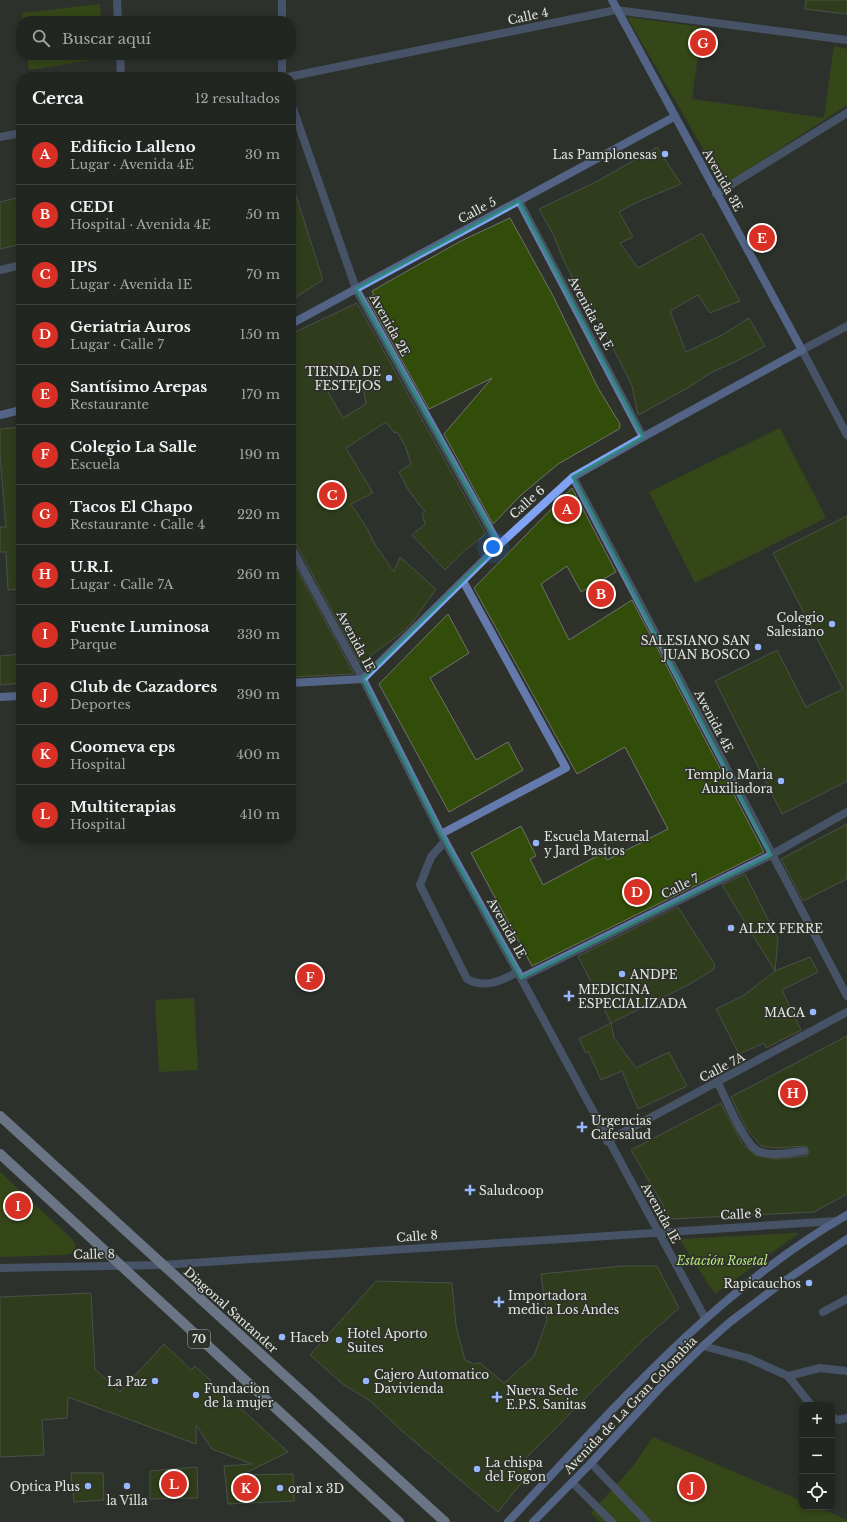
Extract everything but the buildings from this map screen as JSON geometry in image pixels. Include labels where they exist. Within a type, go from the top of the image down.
[{"type":"main road","name":"Diagonal Santander","points":[[0,1116],[445,1522]]},
{"type":"main road","name":"70","points":[[0,1154],[119,1266],[399,1522]]},
{"type":"street","points":[[117,0],[118,16]]},
{"type":"street","points":[[282,0],[282,16]]},
{"type":"street","name":"Avenida 3E","points":[[612,0],[616,10],[847,435]]},
{"type":"street","name":"Calle 4","points":[[296,75],[616,10],[847,40]]},
{"type":"street","points":[[120,60],[121,72]]},
{"type":"street","points":[[282,60],[282,72]]},
{"type":"street","points":[[716,194],[847,113]]},
{"type":"street","name":"Avenida 2E","points":[[296,117],[356,289],[499,545]]},
{"type":"street","name":"Calle 5","points":[[296,321],[674,117]]},
{"type":"street","points":[[0,137],[16,134]]},
{"type":"street","name":"Avenida 3A E","points":[[519,202],[642,436]]},
{"type":"street","points":[[0,270],[16,266]]},
{"type":"street","points":[[802,350],[847,326]]},
{"type":"street","name":"Calle 6","points":[[363,679],[499,545],[573,477],[642,436],[802,350]]},
{"type":"street","points":[[0,415],[16,411]]},
{"type":"street","name":"Avenida 4E","points":[[573,477],[847,996]]},
{"type":"street","name":"Avenida 1E","points":[[296,556],[363,679],[443,838],[519,975],[607,1141],[705,1318]]},
{"type":"street","name":"Calle 7","points":[[463,581],[566,768],[443,838],[430,857],[420,885],[468,979],[473,982],[489,984],[519,975],[771,854],[847,812]]},
{"type":"street","points":[[296,683],[363,679]]},
{"type":"street","points":[[0,697],[16,696]]},
{"type":"street","name":"Calle 7A","points":[[607,1141],[718,1083],[847,1012]]},
{"type":"street","points":[[718,1083],[748,1142],[759,1151],[772,1154],[804,1151]]},
{"type":"street","name":"Avenida de La Gran Colombia","points":[[508,1522],[645,1375],[705,1318],[768,1268],[847,1214]]},
{"type":"street","name":"Calle 8","points":[[0,1268],[162,1265],[657,1231],[836,1221]]},
{"type":"street","name":"Avenida de La Gran Colombia","points":[[533,1522],[591,1464],[660,1388],[703,1346],[780,1284],[847,1239]]},
{"type":"street","points":[[823,1312],[847,1299]]},
{"type":"street","points":[[703,1346],[748,1358],[788,1376],[809,1402]]},
{"type":"street","points":[[788,1376],[820,1368],[847,1371]]},
{"type":"street","points":[[835,1418],[838,1420],[847,1418]]},
{"type":"street","points":[[591,1464],[647,1522]]},
{"type":"street","points":[[572,1482],[612,1522]]},
{"type":"highlighted area","points":[[519,201],[643,437],[573,477],[771,855],[521,978],[441,834],[363,679],[499,545],[356,289]]},
{"type":"green space","points":[[100,4],[101,16],[22,16],[22,13]]},
{"type":"green space","points":[[627,17],[702,27],[692,99],[824,118],[834,46],[847,49],[847,105],[724,185]]},
{"type":"green space","points":[[28,60],[92,60],[29,70]]},
{"type":"green space","points":[[780,428],[826,518],[695,583],[649,492]]},
{"type":"green space","points":[[194,998],[198,1070],[159,1072],[155,1000]]},
{"type":"green space","points":[[0,1172],[72,1239],[76,1245],[73,1253],[64,1255],[0,1257]]},
{"type":"green space","name":"Estación Rosetal","points":[[799,1233],[715,1294],[679,1239]]},
{"type":"green space","points":[[653,1437],[799,1500],[799,1510],[824,1510],[847,1520],[847,1522],[600,1522],[591,1513],[633,1466]]},
{"type":"place","name":"Tacos El Chapo","points":[[703,43]]},
{"type":"place","name":"Las Pamplonesas","points":[[665,154]]},
{"type":"place","name":"Santísimo Arepas","points":[[762,238]]},
{"type":"place","name":"TIENDA DE FESTEJOS","points":[[389,378]]},
{"type":"place","name":"IPS","points":[[332,495]]},
{"type":"place","name":"Edificio Lalleno","points":[[567,509]]},
{"type":"place","name":"CEDI","points":[[601,594]]},
{"type":"place","name":"Colegio Salesiano","points":[[832,624]]},
{"type":"place","name":"SALESIANO SAN JUAN BOSCO","points":[[758,647]]},
{"type":"place","name":"Templo Maria Auxiliadora","points":[[781,781]]},
{"type":"place","name":"Escuela Maternal y Jard Pasitos","points":[[536,843]]},
{"type":"place","name":"Geriatria Auros","points":[[637,892]]},
{"type":"place","name":"ALEX FERRE","points":[[731,928]]},
{"type":"place","name":"ANDPE","points":[[622,974]]},
{"type":"place","name":"Colegio La Salle","points":[[310,977]]},
{"type":"place","name":"MEDICINA ESPECIALIZADA","points":[[569,996]]},
{"type":"place","name":"MACA","points":[[813,1012]]},
{"type":"place","name":"U.R.I.","points":[[793,1093]]},
{"type":"place","name":"Urgencias Cafesalud","points":[[582,1127]]},
{"type":"place","name":"Saludcoop","points":[[470,1190]]},
{"type":"place","name":"Fuente Luminosa","points":[[18,1206]]},
{"type":"place","name":"Rapicauchos","points":[[809,1283]]},
{"type":"place","name":"Importadora medica Los Andes","points":[[499,1302]]},
{"type":"place","name":"Haceb","points":[[282,1337]]},
{"type":"place","name":"Hotel Aporto Suites","points":[[339,1340]]},
{"type":"place","name":"La Paz","points":[[155,1381]]},
{"type":"place","name":"Cajero Automatico Davivienda","points":[[366,1381]]},
{"type":"place","name":"Fundacion de la mujer","points":[[196,1395]]},
{"type":"place","name":"Nueva Sede E.P.S. Sanitas","points":[[497,1397]]},
{"type":"place","name":"La chispa del Fogon","points":[[477,1469]]},
{"type":"place","name":"Multiterapias","points":[[174,1484]]},
{"type":"place","name":"Optica Plus","points":[[88,1486]]},
{"type":"place","name":"la Villa","points":[[127,1486]]},
{"type":"place","name":"Club de Cazadores","points":[[692,1487]]},
{"type":"place","name":"Coomeva eps","points":[[246,1488]]},
{"type":"place","name":"oral x 3D","points":[[280,1488]]}]
